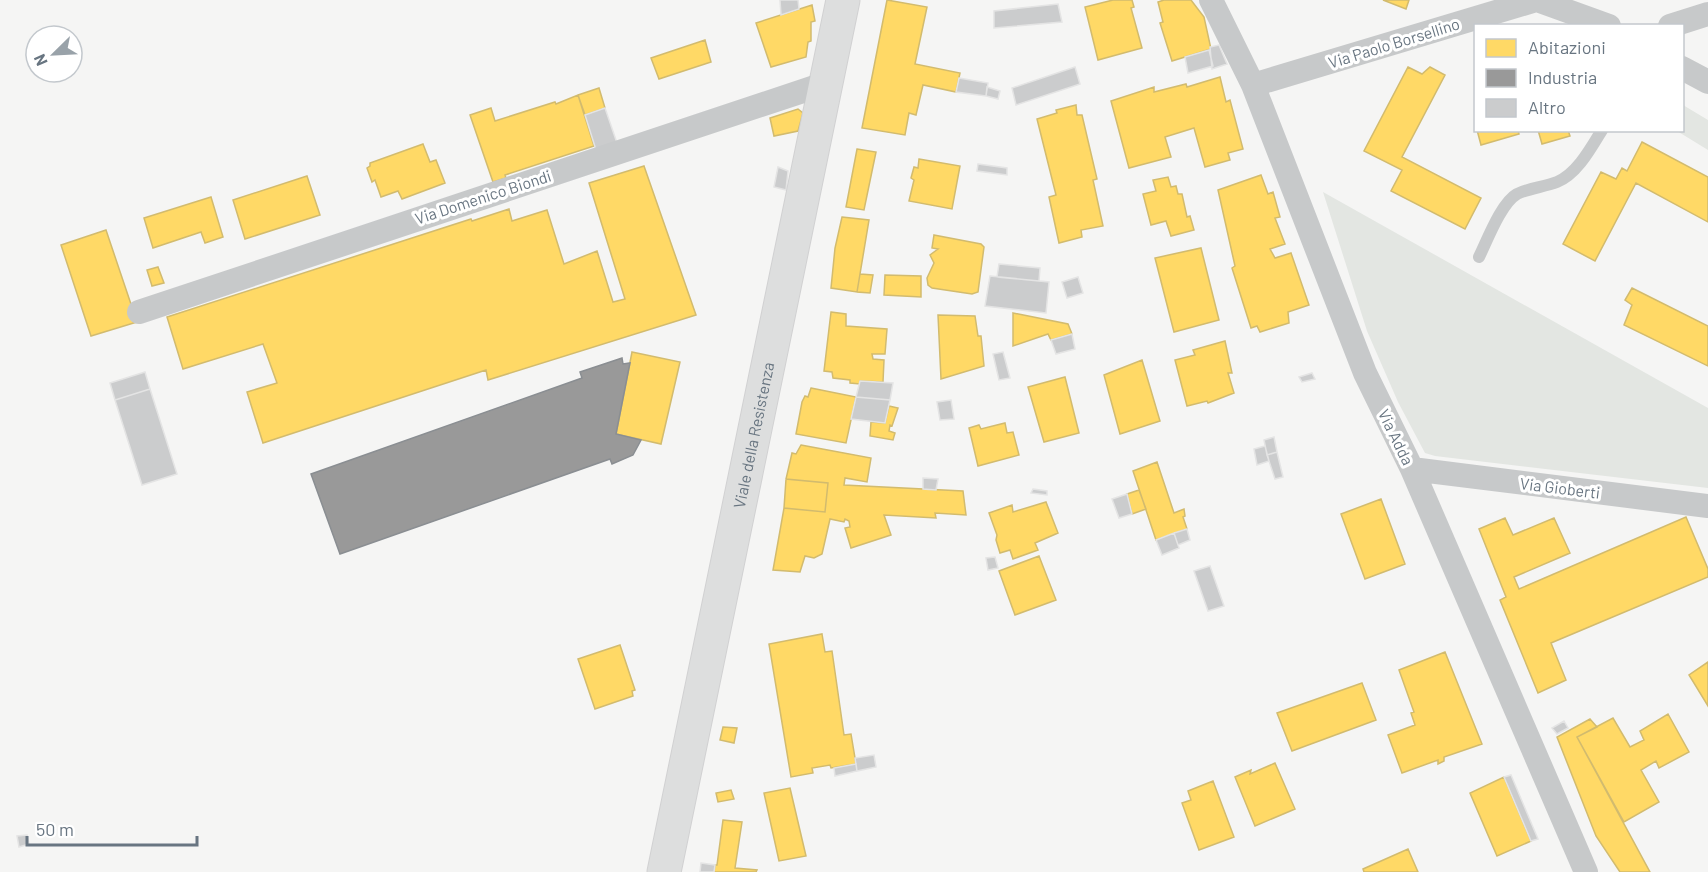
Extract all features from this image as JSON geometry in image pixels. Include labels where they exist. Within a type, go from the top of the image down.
[{"type":"main road","name":"Viale della Resistenza","points":[[664,872],[843,0]]},
{"type":"street","name":"Via Adda","points":[[1211,0],[1253,86],[1365,373],[1412,469],[1586,872]]},
{"type":"street","name":"Via Paolo Borsellino","points":[[1253,86],[1537,0],[1603,24]]},
{"type":"street","points":[[1676,24],[1708,14]]},
{"type":"street","points":[[1684,69],[1708,82]]},
{"type":"street","name":"Via Domenico Biondi","points":[[139,312],[827,83]]},
{"type":"street","name":"Via Gioberti","points":[[1412,469],[1708,506]]},
{"type":"lane","points":[[1479,257],[1508,202],[1516,194],[1559,181],[1568,175],[1588,154],[1601,132]]},
{"type":"shaded area","points":[[1684,106],[1708,120],[1708,150],[1679,132],[1684,132]]},
{"type":"shaded area","points":[[1323,192],[1708,408],[1708,488],[1425,453],[1398,402],[1367,331]]},
{"type":"building: Abitazioni","points":[[887,0],[927,7],[915,64],[960,73],[956,92],[923,85],[916,115],[909,113],[905,135],[862,128]]},
{"type":"building: Abitazioni","points":[[1113,0],[1132,0],[1134,7],[1131,8],[1142,48],[1098,60],[1085,7]]},
{"type":"building: Abitazioni","points":[[1191,0],[1204,17],[1211,49],[1172,61],[1160,23],[1163,22],[1158,2]]},
{"type":"building: Abitazioni","points":[[1383,0],[1409,0],[1406,9]]},
{"type":"building: Abitazioni","points":[[812,5],[815,21],[811,22],[811,41],[808,42],[806,57],[771,67],[756,23]]},
{"type":"building: Abitazioni","points":[[705,40],[711,62],[659,79],[651,58]]},
{"type":"building: Abitazioni","points":[[1408,67],[1422,74],[1430,67],[1445,75],[1402,157],[1481,198],[1465,229],[1391,191],[1402,170],[1364,151]]},
{"type":"building: Abitazioni","points":[[1220,77],[1226,102],[1230,100],[1243,149],[1228,153],[1230,160],[1205,167],[1194,128],[1165,137],[1171,157],[1129,168],[1111,101],[1154,87],[1154,92],[1186,84],[1187,87]]},
{"type":"building: Abitazioni","points":[[599,88],[605,108],[585,115],[578,95]]},
{"type":"building: Abitazioni","points":[[578,95],[594,146],[505,175],[506,178],[493,182],[470,115],[491,108],[495,121],[555,102],[556,104]]},
{"type":"building: Abitazioni","points":[[1076,105],[1077,115],[1082,115],[1097,179],[1093,180],[1103,226],[1081,230],[1082,237],[1059,243],[1049,197],[1056,195],[1037,119],[1057,113],[1056,110]]},
{"type":"building: Abitazioni","points":[[798,109],[803,113],[798,131],[774,136],[770,118]]},
{"type":"building: Abitazioni","points":[[1478,132],[1518,132],[1519,134],[1481,145]]},
{"type":"building: Abitazioni","points":[[1539,132],[1569,132],[1570,136],[1542,144]]},
{"type":"building: Abitazioni","points":[[1642,142],[1708,177],[1708,222],[1636,183],[1595,261],[1563,244],[1601,172],[1616,179],[1622,168],[1627,171]]},
{"type":"building: Abitazioni","points":[[423,144],[430,162],[436,160],[445,183],[402,199],[398,191],[381,197],[375,180],[372,182],[367,168],[370,163]]},
{"type":"building: Abitazioni","points":[[857,149],[876,152],[864,210],[846,207]]},
{"type":"building: Abitazioni","points":[[919,159],[960,166],[952,209],[909,201],[914,180],[911,178],[914,167],[918,168]]},
{"type":"building: Abitazioni","points":[[644,166],[696,315],[488,380],[486,370],[263,443],[247,392],[277,383],[263,344],[183,369],[167,317],[471,219],[472,221],[509,209],[512,221],[547,210],[564,264],[597,251],[613,302],[625,299],[589,183]]},
{"type":"building: Abitazioni","points":[[1261,175],[1268,194],[1273,192],[1280,217],[1275,218],[1285,244],[1270,249],[1275,258],[1291,253],[1309,305],[1288,312],[1289,323],[1260,332],[1257,326],[1251,328],[1232,268],[1235,266],[1218,190]]},
{"type":"building: Abitazioni","points":[[307,176],[320,215],[245,239],[233,200]]},
{"type":"building: Abitazioni","points":[[1168,177],[1171,187],[1176,186],[1178,194],[1182,194],[1187,217],[1190,216],[1194,230],[1171,236],[1166,221],[1151,225],[1143,194],[1156,191],[1153,180]]},
{"type":"building: Abitazioni","points":[[211,197],[223,237],[205,243],[201,232],[153,248],[144,218]]},
{"type":"building: Abitazioni","points":[[842,217],[869,220],[857,292],[831,288],[835,248]]},
{"type":"building: Abitazioni","points":[[106,230],[137,322],[91,336],[61,245]]},
{"type":"building: Abitazioni","points":[[934,235],[981,244],[984,247],[978,292],[972,294],[932,288],[928,285],[927,278],[934,263],[930,255],[938,249],[932,248]]},
{"type":"building: Abitazioni","points":[[1201,248],[1219,320],[1174,332],[1155,258]]},
{"type":"building: Abitazioni","points":[[158,267],[164,283],[152,286],[147,270]]},
{"type":"building: Abitazioni","points":[[860,274],[873,275],[870,293],[857,292]]},
{"type":"building: Abitazioni","points":[[885,275],[921,276],[921,297],[884,295]]},
{"type":"building: Abitazioni","points":[[1632,288],[1708,326],[1708,366],[1624,325],[1632,305],[1625,300]]},
{"type":"building: Abitazioni","points":[[831,312],[846,314],[846,326],[887,329],[885,354],[872,354],[873,359],[884,360],[883,382],[850,383],[850,380],[833,378],[832,372],[824,371]]},
{"type":"building: Abitazioni","points":[[1013,313],[1068,324],[1072,334],[1051,340],[1048,334],[1013,346]]},
{"type":"building: Abitazioni","points":[[938,315],[975,316],[978,336],[981,336],[984,366],[941,379]]},
{"type":"building: Abitazioni","points":[[1225,341],[1232,373],[1228,373],[1234,393],[1208,403],[1207,401],[1187,406],[1175,360],[1195,355],[1193,350]]},
{"type":"building: Abitazioni","points":[[632,352],[680,362],[661,444],[616,434]]},
{"type":"building: Abitazioni","points":[[1142,360],[1160,421],[1120,434],[1104,375]]},
{"type":"building: Abitazioni","points":[[1065,377],[1079,433],[1044,442],[1028,387]]},
{"type":"building: Abitazioni","points":[[811,388],[856,397],[846,443],[796,434],[802,402],[805,396],[808,397]]},
{"type":"building: Abitazioni","points":[[889,406],[898,408],[889,431],[895,433],[893,440],[870,436],[871,422],[885,423]]},
{"type":"building: Abitazioni","points":[[1005,423],[1007,433],[1013,432],[1019,455],[978,466],[969,428],[979,425],[981,429]]},
{"type":"building: Abitazioni","points":[[801,445],[871,458],[867,482],[845,478],[844,485],[963,491],[966,515],[935,513],[936,518],[884,515],[891,535],[851,548],[845,528],[850,527],[849,521],[830,519],[822,554],[814,558],[805,556],[800,572],[773,570],[784,508],[825,512],[828,483],[786,479],[792,453],[796,454]]},
{"type":"building: Abitazioni","points":[[1157,462],[1174,513],[1184,509],[1185,516],[1183,517],[1187,529],[1156,540],[1133,471]]},
{"type":"building: Abitazioni","points":[[786,479],[828,483],[825,512],[784,508]]},
{"type":"building: Abitazioni","points":[[1139,490],[1146,509],[1132,514],[1127,494]]},
{"type":"building: Abitazioni","points":[[1381,499],[1405,564],[1365,579],[1341,514]]},
{"type":"building: Abitazioni","points":[[1046,502],[1058,533],[1035,543],[1038,550],[1013,559],[1010,550],[1000,553],[996,540],[997,535],[989,513],[1012,505],[1013,512]]},
{"type":"building: Abitazioni","points":[[1686,517],[1708,569],[1708,577],[1551,643],[1566,680],[1538,693],[1500,600],[1506,597],[1479,529],[1505,518],[1513,535],[1554,518],[1570,553],[1514,577],[1519,589]]},
{"type":"building: Abitazioni","points":[[1039,556],[1056,600],[1015,615],[999,571]]},
{"type":"building: Abitazioni","points":[[822,634],[825,652],[832,651],[844,735],[851,734],[856,764],[812,768],[813,773],[791,777],[769,644]]},
{"type":"building: Abitazioni","points":[[620,645],[635,690],[632,691],[633,696],[595,709],[578,659]]},
{"type":"building: Abitazioni","points":[[1445,652],[1482,744],[1444,757],[1444,761],[1438,764],[1438,760],[1402,773],[1388,735],[1415,725],[1411,713],[1414,712],[1399,670]]},
{"type":"building: Abitazioni","points":[[1708,662],[1708,706],[1689,675]]},
{"type":"building: Abitazioni","points":[[1362,683],[1376,720],[1292,751],[1277,713]]},
{"type":"building: Abitazioni","points":[[1668,714],[1689,752],[1659,768],[1656,761],[1641,770],[1659,802],[1624,822],[1577,737],[1613,718],[1630,747],[1644,740],[1640,731]]},
{"type":"building: Abitazioni","points":[[1590,719],[1597,727],[1577,737],[1650,872],[1620,872],[1596,836],[1557,737]]},
{"type":"building: Abitazioni","points":[[723,727],[737,728],[734,743],[720,740]]},
{"type":"building: Abitazioni","points":[[1275,763],[1295,809],[1255,826],[1235,777],[1251,770],[1250,774]]},
{"type":"building: Abitazioni","points":[[1504,777],[1531,841],[1497,856],[1470,793]]},
{"type":"building: Abitazioni","points":[[1213,781],[1234,837],[1199,850],[1182,803],[1191,800],[1188,791]]},
{"type":"building: Abitazioni","points":[[790,788],[806,856],[779,861],[764,793]]},
{"type":"building: Abitazioni","points":[[731,790],[734,799],[718,802],[716,793]]},
{"type":"building: Abitazioni","points":[[723,820],[742,822],[735,868],[757,870],[756,872],[714,872]]},
{"type":"building: Abitazioni","points":[[1408,849],[1418,872],[1364,872],[1363,869]]},
{"type":"building: Industria","points":[[622,358],[623,364],[630,363],[616,434],[641,440],[633,455],[612,464],[610,459],[340,554],[311,474],[582,378],[580,372]]},
{"type":"building: Altro","points":[[780,0],[798,0],[799,9],[781,15]]},
{"type":"building: Altro","points":[[1058,4],[1062,22],[994,28],[994,11]]},
{"type":"building: Altro","points":[[1219,45],[1227,64],[1212,69],[1210,47]]},
{"type":"building: Altro","points":[[1209,50],[1213,66],[1188,73],[1185,57]]},
{"type":"building: Altro","points":[[1075,67],[1080,84],[1016,105],[1012,88]]},
{"type":"building: Altro","points":[[959,78],[988,83],[986,96],[956,92]]},
{"type":"building: Altro","points":[[987,87],[1000,91],[998,99],[986,96]]},
{"type":"building: Altro","points":[[605,108],[617,143],[596,150],[585,115]]},
{"type":"building: Altro","points":[[978,164],[1007,168],[1007,175],[977,171]]},
{"type":"building: Altro","points":[[778,167],[788,171],[786,190],[774,187]]},
{"type":"building: Altro","points":[[999,264],[1040,268],[1039,281],[997,277]]},
{"type":"building: Altro","points":[[990,276],[1049,282],[1046,313],[985,306]]},
{"type":"building: Altro","points":[[1078,277],[1083,293],[1067,298],[1062,282]]},
{"type":"building: Altro","points":[[1072,334],[1075,349],[1056,354],[1051,340]]},
{"type":"building: Altro","points":[[1003,352],[1010,378],[999,380],[993,354]]},
{"type":"building: Altro","points":[[145,372],[150,389],[115,400],[110,383]]},
{"type":"building: Altro","points":[[1312,373],[1315,379],[1302,382],[1299,377]]},
{"type":"building: Altro","points":[[860,381],[893,383],[890,400],[856,397]]},
{"type":"building: Altro","points":[[150,389],[177,474],[142,485],[115,400]]},
{"type":"building: Altro","points":[[856,397],[890,400],[885,423],[851,419]]},
{"type":"building: Altro","points":[[951,400],[954,419],[940,420],[937,402]]},
{"type":"building: Altro","points":[[1274,437],[1277,452],[1267,455],[1264,440]]},
{"type":"building: Altro","points":[[1265,446],[1269,461],[1257,465],[1254,449]]},
{"type":"building: Altro","points":[[1277,452],[1283,477],[1275,479],[1267,455]]},
{"type":"building: Altro","points":[[923,478],[938,479],[936,490],[923,489]]},
{"type":"building: Altro","points":[[1033,489],[1047,491],[1047,495],[1031,493]]},
{"type":"building: Altro","points":[[1127,494],[1132,514],[1119,518],[1112,499]]},
{"type":"building: Altro","points":[[1187,529],[1190,540],[1178,545],[1174,533]]},
{"type":"building: Altro","points":[[1174,533],[1179,548],[1162,555],[1156,540]]},
{"type":"building: Altro","points":[[995,557],[998,568],[988,570],[986,558]]},
{"type":"building: Altro","points":[[1210,566],[1224,606],[1208,611],[1194,571]]},
{"type":"building: Altro","points":[[1564,721],[1568,728],[1557,734],[1552,728]]},
{"type":"building: Altro","points":[[874,755],[876,767],[857,771],[855,758]]},
{"type":"building: Altro","points":[[856,764],[857,771],[835,776],[834,768]]},
{"type":"building: Altro","points":[[1511,775],[1538,839],[1531,841],[1504,777]]},
{"type":"building: Altro","points":[[27,835],[29,844],[19,847],[17,836]]},
{"type":"building: Altro","points":[[701,863],[715,865],[714,872],[700,872]]}]
